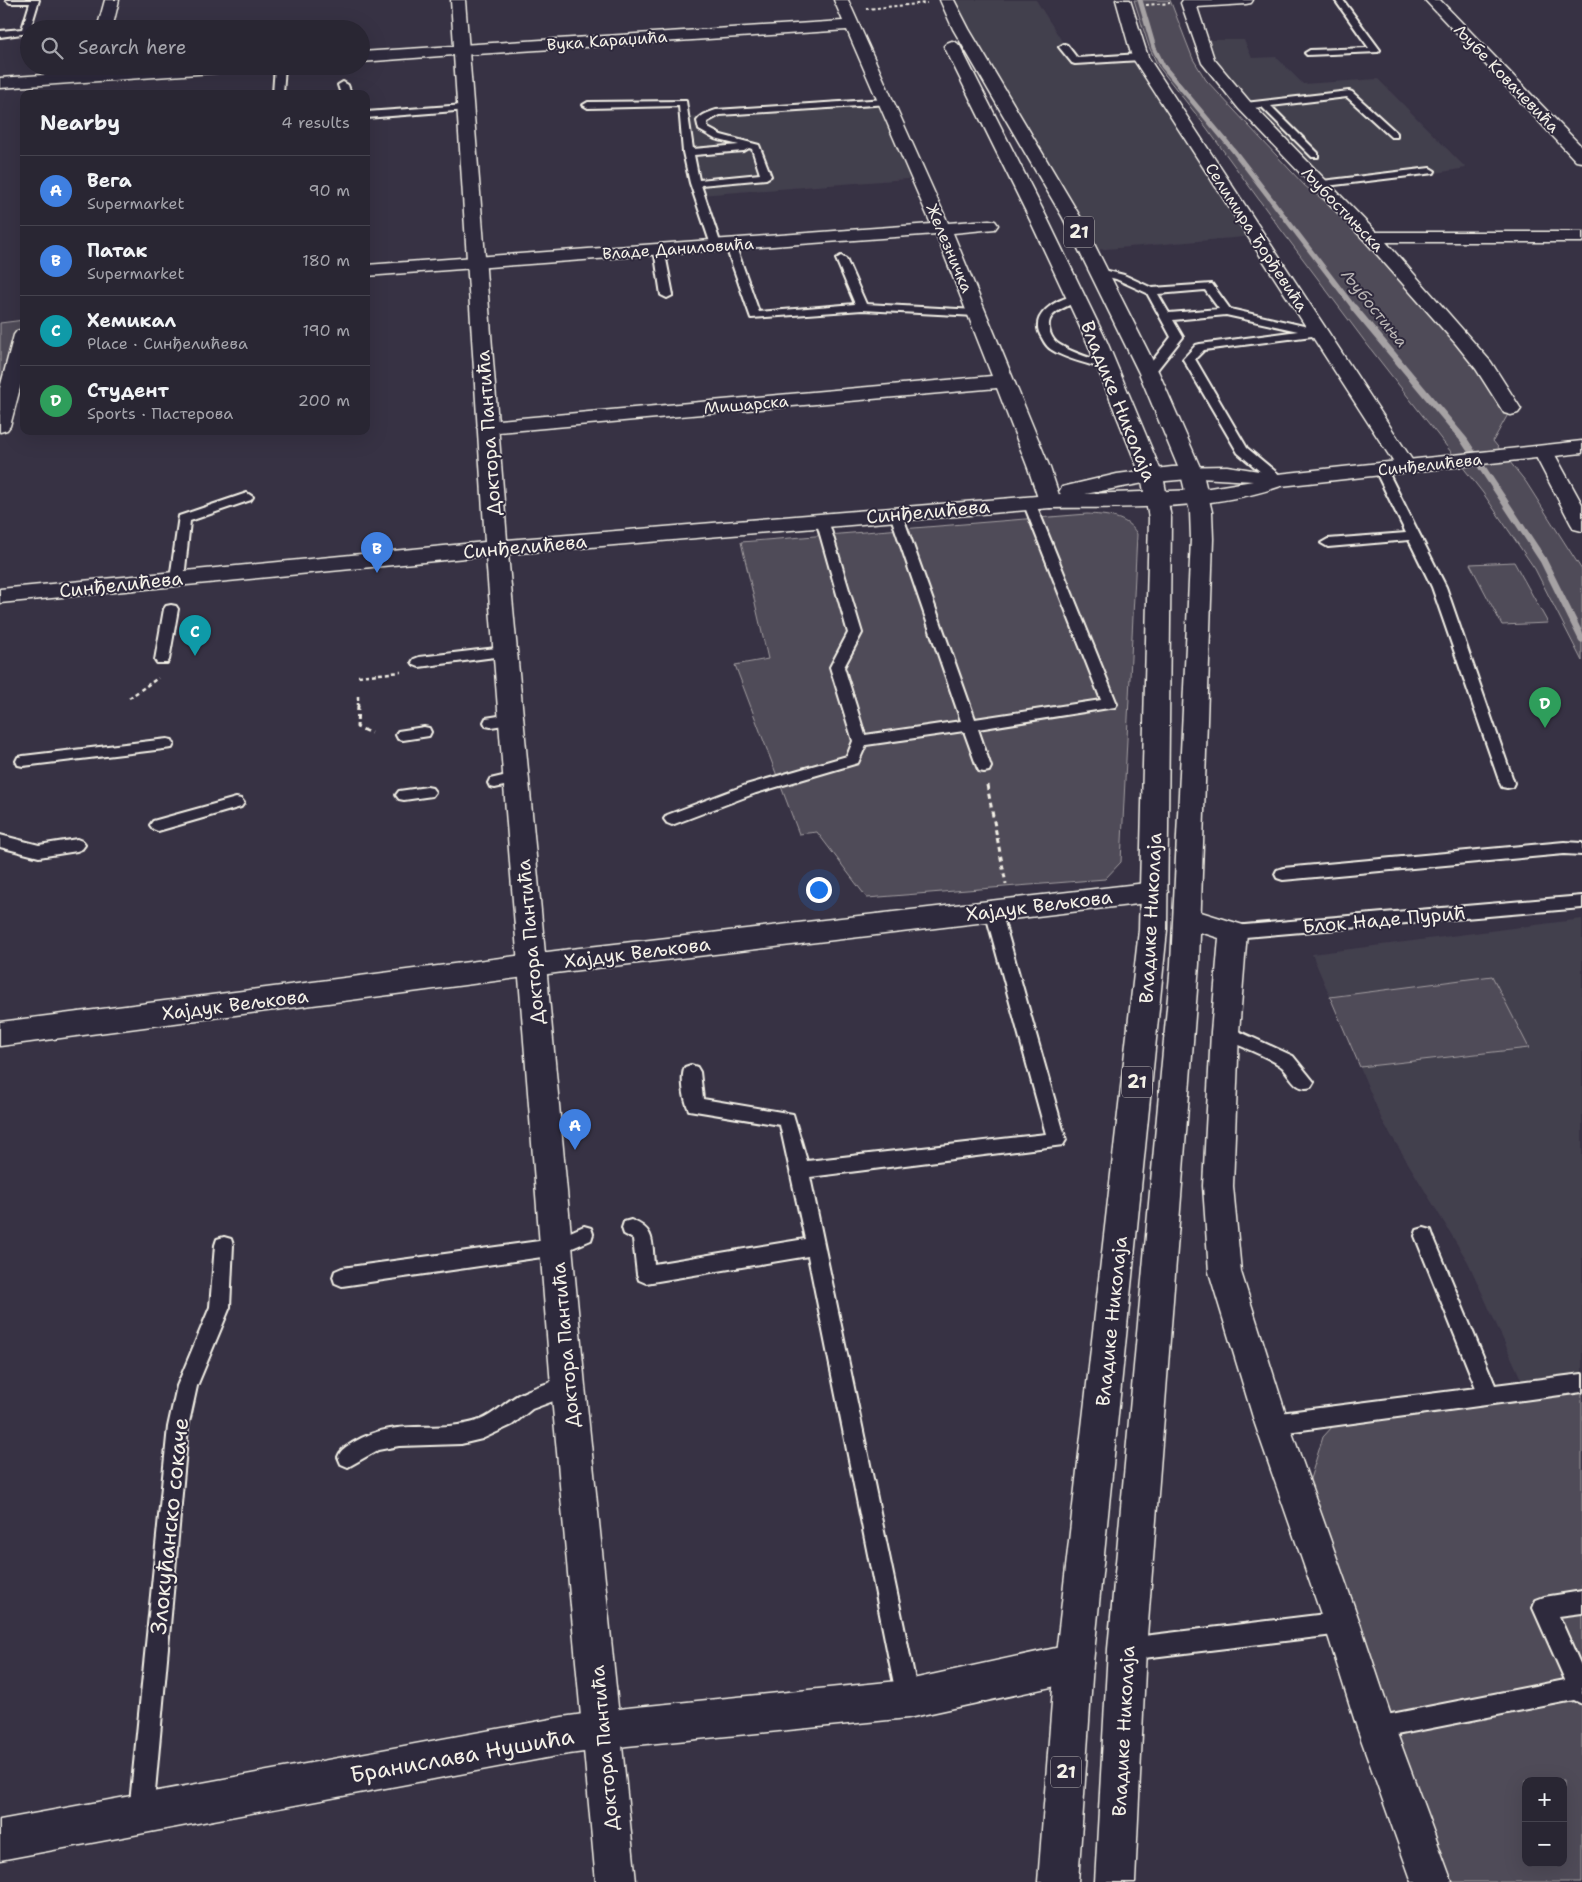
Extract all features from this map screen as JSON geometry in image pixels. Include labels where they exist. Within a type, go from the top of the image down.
[{"type":"street","points":[[106,20],[112,0]]},
{"type":"street","name":"Доктора Пантића","points":[[458,0],[487,427],[505,652],[501,721],[505,780],[532,965],[568,1386],[603,1730],[616,1882]]},
{"type":"street","name":"Селимира Ђорђевића","points":[[1123,0],[1140,57],[1406,466]]},
{"type":"street","points":[[1180,3],[1246,0]]},
{"type":"street","name":"Љубе Ковачевића","points":[[1432,0],[1582,157]]},
{"type":"street","name":"21","points":[[947,1],[961,29],[1072,218],[1100,272],[1149,373],[1192,474]]},
{"type":"street","name":"Љубостињска","points":[[1180,3],[1207,60],[1245,106],[1370,237],[1463,340],[1484,366],[1511,409]]},
{"type":"street","name":"Вука Караџића","points":[[370,57],[846,12]]},
{"type":"street","name":"Железничка","points":[[846,12],[942,228],[1039,468],[1039,501]]},
{"type":"street","name":"Владике Николаја","points":[[943,29],[1076,298],[1107,366],[1154,488],[1160,518],[1155,892],[1149,969],[1074,1663],[1058,1882]]},
{"type":"street","points":[[0,83],[128,75]]},
{"type":"street","name":"Владе Даниловића","points":[[370,271],[989,225]]},
{"type":"street","points":[[1370,237],[1582,237]]},
{"type":"street","points":[[0,426],[20,350]]},
{"type":"street","name":"Мишарска","points":[[487,427],[1004,381]]},
{"type":"street","name":"Синђелићева","points":[[1154,488],[1197,497],[1235,493],[1278,480],[1544,453],[1582,447]]},
{"type":"street","points":[[1544,453],[1582,524]]},
{"type":"street","name":"Синђелићева","points":[[0,596],[496,548],[1039,501],[1116,501],[1192,474],[1249,473],[1278,480]]},
{"type":"street","name":"Владике Николаја","points":[[1115,1882],[1127,1649],[1188,918],[1202,539],[1201,512],[1192,474]]},
{"type":"street","name":"Хајдук Вељкова","points":[[0,1034],[532,965],[1155,892]]},
{"type":"street","name":"Блок Наде Пурић","points":[[1188,918],[1234,932]]},
{"type":"street","points":[[1234,932],[1225,1032],[1218,1186],[1225,1272],[1272,1424],[1376,1728],[1432,1882]]},
{"type":"street","name":"Бранислава Нушића","points":[[0,1840],[544,1739],[603,1730],[908,1699],[1074,1663]]},
{"type":"lane","points":[[10,0],[35,1],[29,20]]},
{"type":"lane","points":[[1310,53],[1375,50],[1340,0]]},
{"type":"lane","points":[[0,34],[20,32]]},
{"type":"lane","points":[[1064,47],[1076,61],[1140,57]]},
{"type":"lane","points":[[278,90],[279,75]]},
{"type":"lane","points":[[1245,106],[1349,94],[1394,135]]},
{"type":"lane","points":[[756,147],[710,133],[704,130],[702,121],[706,117],[719,112],[886,102]]},
{"type":"lane","points":[[588,105],[683,103],[688,152],[695,183],[755,316],[862,307],[976,313]]},
{"type":"lane","points":[[1264,104],[1315,155]]},
{"type":"lane","points":[[370,115],[465,108]]},
{"type":"lane","points":[[688,152],[756,147]]},
{"type":"lane","points":[[695,183],[766,176],[756,147]]},
{"type":"lane","points":[[1318,184],[1355,178],[1398,177],[1430,171]]},
{"type":"lane","points":[[659,249],[667,295]]},
{"type":"lane","points":[[841,259],[862,307]]},
{"type":"lane","points":[[1100,272],[1120,277],[1151,291],[1208,286],[1226,312]]},
{"type":"lane","points":[[1149,373],[1177,337],[1151,291]]},
{"type":"lane","points":[[1076,298],[1049,311],[1044,317],[1042,325],[1049,343],[1056,348],[1107,366]]},
{"type":"lane","points":[[1166,317],[1226,312],[1320,332]]},
{"type":"lane","points":[[1278,480],[1242,450],[1189,359],[1200,347],[1320,332]]},
{"type":"lane","points":[[1381,470],[1415,536],[1438,587],[1507,783]]},
{"type":"lane","points":[[177,579],[184,519],[247,497]]},
{"type":"lane","points":[[860,741],[1110,704],[1039,501]]},
{"type":"lane","points":[[896,514],[984,767]]},
{"type":"lane","points":[[672,819],[751,789],[853,759],[860,741],[836,667],[855,633],[822,520]]},
{"type":"lane","points":[[1328,543],[1415,536]]},
{"type":"lane","points":[[162,660],[171,609]]},
{"type":"lane","points":[[419,662],[505,652]]},
{"type":"lane","points":[[403,735],[424,732]]},
{"type":"lane","points":[[23,761],[167,744]]},
{"type":"lane","points":[[404,795],[427,792]]},
{"type":"lane","points":[[158,825],[236,803]]},
{"type":"lane","points":[[0,841],[39,851],[76,845]]},
{"type":"lane","points":[[1283,874],[1564,848],[1582,849]]},
{"type":"lane","name":"Блок Наде Пурић","points":[[1234,932],[1582,902]]},
{"type":"lane","points":[[800,1170],[1057,1140],[1002,910]]},
{"type":"lane","points":[[1225,1032],[1287,1061],[1305,1082]]},
{"type":"lane","points":[[691,1072],[695,1105],[787,1119],[816,1246],[908,1699]]},
{"type":"lane","points":[[631,1228],[642,1235],[646,1274],[816,1246]]},
{"type":"lane","points":[[342,1278],[556,1246],[584,1234]]},
{"type":"lane","points":[[1424,1236],[1488,1395]]},
{"type":"lane","name":"Злокућанско сокаче","points":[[141,1814],[178,1427],[187,1386],[220,1307],[224,1246]]},
{"type":"lane","points":[[1272,1424],[1582,1383]]},
{"type":"lane","points":[[348,1457],[374,1440],[399,1436],[461,1434],[482,1429],[505,1418],[525,1402],[568,1386]]},
{"type":"lane","points":[[1376,1728],[1581,1690],[1544,1608],[1582,1602]]},
{"type":"lane","points":[[1127,1649],[1342,1624]]},
{"type":"path","points":[[846,12],[893,5],[947,1]]},
{"type":"path","points":[[1140,5],[1180,3]]},
{"type":"path","points":[[129,698],[158,679],[162,660]]},
{"type":"path","points":[[358,676],[406,671],[419,662]]},
{"type":"path","points":[[358,694],[356,727],[372,733]]},
{"type":"path","points":[[984,767],[1002,910]]},
{"type":"shaded area","points":[[1036,0],[1077,65],[1135,61],[1256,236],[1095,250],[947,1]]},
{"type":"shaded area","points":[[1134,0],[1170,0],[1193,59],[1206,80],[1305,186],[1371,237],[1511,409],[1493,441],[1526,482],[1582,570],[1582,661],[1535,569],[1483,493],[1366,343],[1206,127],[1158,66],[1149,47]]},
{"type":"shaded area","points":[[1200,40],[1244,40],[1252,58],[1276,57],[1303,84],[1378,79],[1466,168],[1394,180],[1318,184],[1245,106]]},
{"type":"shaded area","points":[[885,99],[920,178],[700,195],[685,117]]},
{"type":"shaded area","points":[[20,320],[20,351],[0,427],[0,323]]},
{"type":"shaded area","points":[[1087,514],[1109,516],[1122,520],[1128,523],[1137,534],[1121,862],[1105,879],[867,898],[817,832],[799,834],[735,665],[768,659],[741,542]]},
{"type":"shaded area","points":[[1514,562],[1548,623],[1502,625],[1470,564]]},
{"type":"shaded area","points":[[1582,919],[1582,1383],[1526,1390],[1468,1262],[1382,1120],[1312,954]]},
{"type":"shaded area","points":[[1492,976],[1529,1048],[1360,1067],[1330,997]]},
{"type":"shaded area","points":[[1582,1383],[1582,1882],[1432,1882],[1301,1508],[1323,1437],[1344,1414]]},
{"type":"waterway","name":"Љубостиња","points":[[1140,0],[1154,48],[1163,66],[1234,151],[1355,309]]},
{"type":"waterway","name":"Љубостиња","points":[[1354,308],[1464,440],[1543,560],[1582,639]]},
{"type":"place","name":"Патак","points":[[377,573]]},
{"type":"place","name":"Хемикал","points":[[195,656]]},
{"type":"place","name":"Студент","points":[[1545,728]]},
{"type":"place","name":"Вега","points":[[575,1150]]}]
